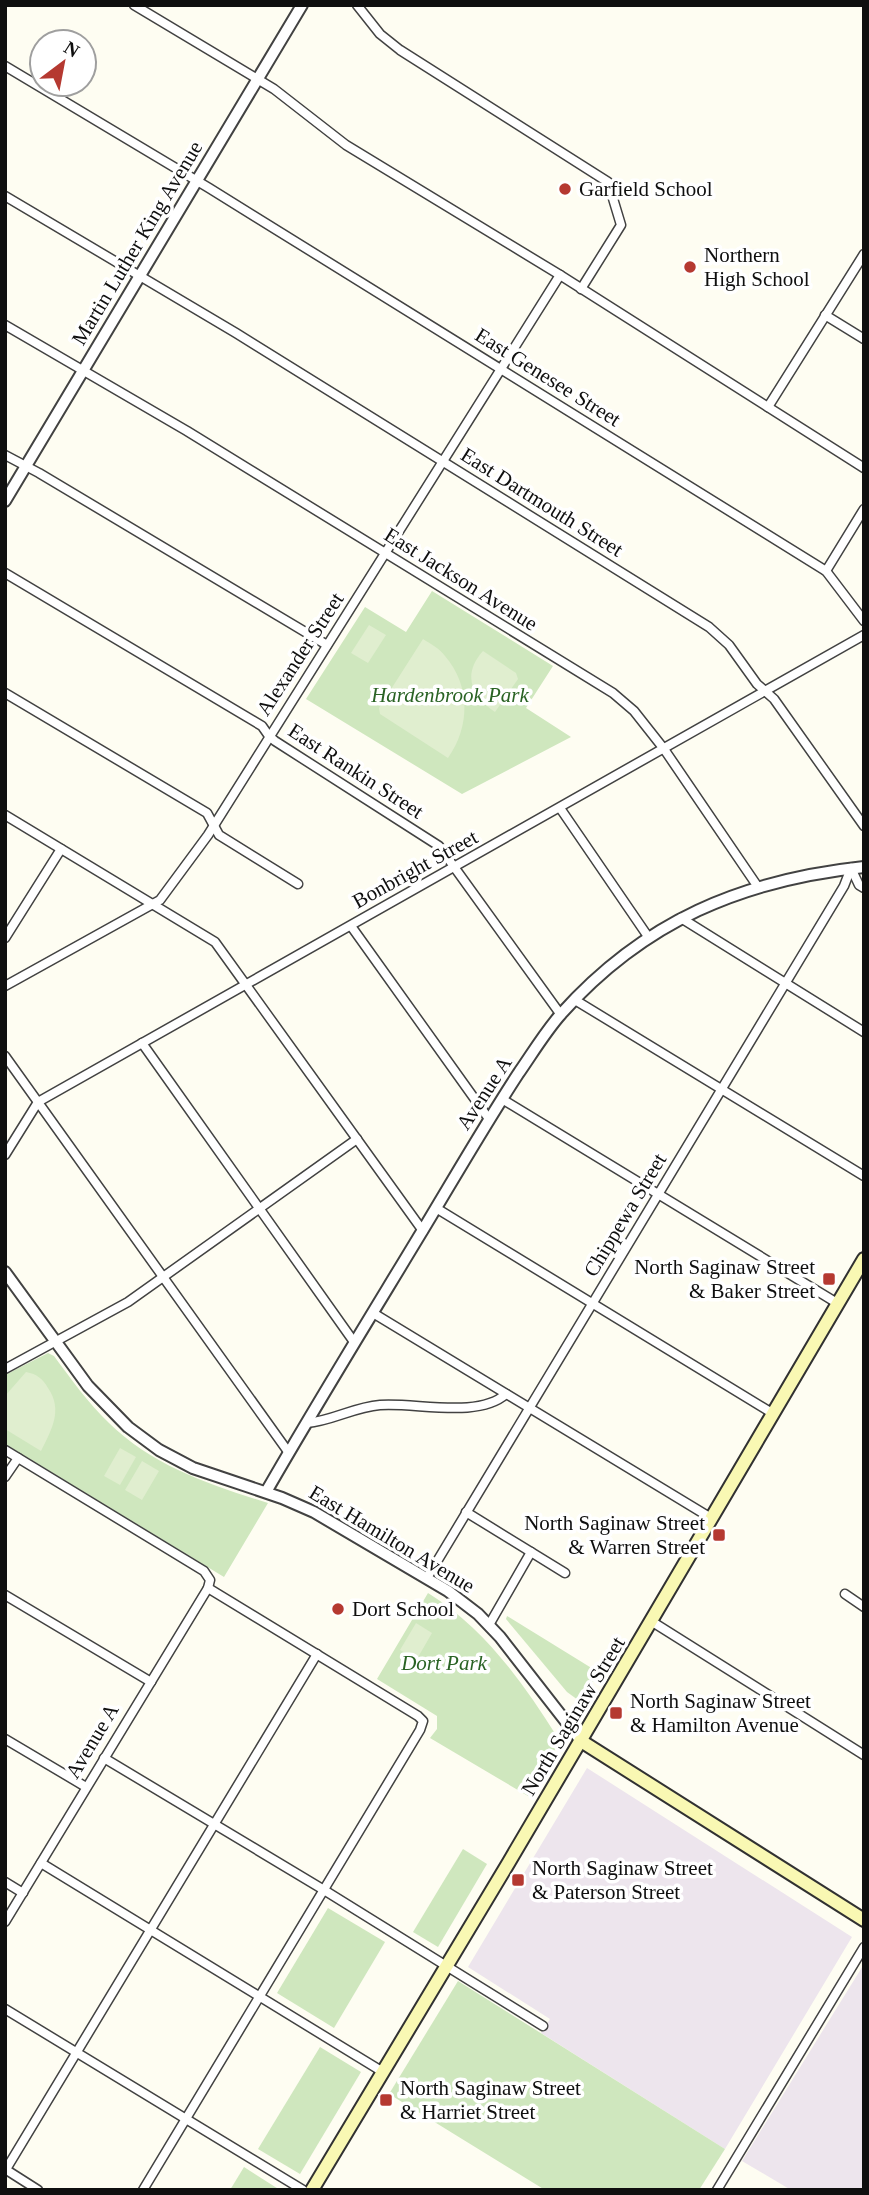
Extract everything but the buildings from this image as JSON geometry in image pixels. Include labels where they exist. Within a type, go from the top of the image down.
[{"type":"main road","name":"North Saginaw Street","points":[[312,2190],[864,1259]]},
{"type":"main road","name":"East Hamilton Avenue","points":[[580,1741],[864,1920]]},
{"type":"street","points":[[134,5],[294,102],[341,141],[560,275],[864,468]]},
{"type":"street","name":"Martin Luther King Avenue","points":[[5,501],[302,5]]},
{"type":"street","points":[[357,5],[386,40],[608,182],[621,225],[581,289]]},
{"type":"street","name":"East Genesee Street","points":[[5,66],[197,181],[826,571],[864,621]]},
{"type":"street","name":"East Dartmouth Street","points":[[5,196],[444,460],[709,627],[729,645],[758,684],[774,699],[864,826]]},
{"type":"street","points":[[768,407],[864,254]]},
{"type":"street","name":"Alexander Street","points":[[5,986],[160,900],[214,824],[560,275]]},
{"type":"street","points":[[825,315],[864,339]]},
{"type":"street","name":"East Jackson Avenue","points":[[5,325],[187,431],[613,693],[634,711],[664,749],[758,887]]},
{"type":"street","points":[[5,455],[327,645]]},
{"type":"street","points":[[826,571],[864,509]]},
{"type":"street","name":"East Rankin Street","points":[[5,573],[262,726],[269,736],[439,845],[561,1014]]},
{"type":"street","name":"Bonbright Street","points":[[5,1155],[38,1102],[864,635]]},
{"type":"street","points":[[5,693],[207,813],[219,835],[298,884]]},
{"type":"street","points":[[560,808],[649,938]]},
{"type":"street","points":[[5,815],[215,942],[423,1231]]},
{"type":"street","points":[[5,938],[61,849]]},
{"type":"street","name":"Avenue A","points":[[266,1492],[489,1119],[561,1014],[620,958],[681,918],[736,893],[814,873],[864,867]]},
{"type":"street","points":[[851,868],[859,885],[864,888]]},
{"type":"street","name":"Chippewa Street","points":[[427,1578],[786,984],[844,886],[851,868]]},
{"type":"street","points":[[681,918],[864,1032]]},
{"type":"street","points":[[351,926],[489,1119]]},
{"type":"street","points":[[575,1000],[864,1176]]},
{"type":"street","points":[[142,1043],[354,1342]]},
{"type":"street","points":[[5,1056],[289,1453]]},
{"type":"street","points":[[502,1099],[836,1303]]},
{"type":"street","points":[[5,1369],[128,1302],[356,1139]]},
{"type":"street","points":[[436,1208],[772,1412]]},
{"type":"street","name":"East Hamilton Avenue","points":[[5,1272],[102,1401],[142,1438],[193,1468],[266,1492],[314,1512],[427,1578],[464,1603],[489,1625],[514,1654],[580,1741]]},
{"type":"street","points":[[373,1313],[711,1518]]},
{"type":"street","points":[[307,1423],[353,1409],[380,1405],[470,1406],[497,1401],[506,1394]]},
{"type":"street","points":[[5,1450],[204,1571],[209,1584],[423,1721],[421,1730],[143,2190]]},
{"type":"street","points":[[5,1477],[18,1458]]},
{"type":"street","points":[[466,1512],[565,1573]]},
{"type":"street","points":[[489,1625],[531,1552]]},
{"type":"street","name":"Avenue A","points":[[5,1922],[209,1584]]},
{"type":"street","points":[[845,1594],[864,1607]]},
{"type":"street","points":[[5,1595],[151,1682]]},
{"type":"street","points":[[651,1621],[864,1755]]},
{"type":"street","points":[[38,2190],[5,2170],[317,1654]]},
{"type":"street","points":[[5,1739],[86,1787]]},
{"type":"street","points":[[104,1758],[543,2026]]},
{"type":"street","points":[[41,1863],[383,2071]]},
{"type":"street","points":[[5,1882],[23,1893]]},
{"type":"street","points":[[717,2190],[864,1947]]},
{"type":"street","points":[[5,2009],[303,2190]]},
{"type":"shaded area","points":[[587,1768],[852,1937],[725,2149],[541,2033],[550,2019],[468,1967]]},
{"type":"shaded area","points":[[864,1964],[864,2190],[791,2190],[742,2161]]},
{"type":"green space","name":"Hardenbrook Park","points":[[432,591],[553,666],[526,708],[571,737],[462,794],[306,699],[365,607],[406,632]]},
{"type":"green space","points":[[369,625],[386,635],[368,663],[351,653]]},
{"type":"green space","points":[[423,639],[445,656],[460,680],[463,693],[464,720],[448,758],[380,714],[379,708]]},
{"type":"green space","points":[[483,651],[516,673],[518,679],[495,712],[480,699],[472,684],[473,668]]},
{"type":"green space","points":[[48,1353],[54,1356],[101,1415],[144,1451],[204,1481],[268,1503],[224,1577],[5,1444],[5,1375]]},
{"type":"green space","points":[[26,1372],[44,1382],[55,1404],[52,1427],[41,1451],[5,1429],[5,1396]]},
{"type":"green space","points":[[120,1448],[136,1457],[120,1485],[104,1476]]},
{"type":"green space","points":[[142,1461],[159,1471],[142,1500],[125,1490]]},
{"type":"green space","name":"Dort Park","points":[[428,1593],[466,1622],[500,1656],[556,1735],[557,1746],[528,1796],[430,1738],[437,1729],[437,1716],[377,1679]]},
{"type":"green space","name":"Dort Park","points":[[507,1616],[598,1672],[586,1696],[578,1700],[567,1692],[506,1619]]},
{"type":"green space","points":[[416,1623],[432,1633],[417,1659],[400,1650]]},
{"type":"green space","points":[[463,1849],[487,1864],[438,1947],[413,1932]]},
{"type":"green space","points":[[328,1908],[385,1942],[334,2028],[277,1993]]},
{"type":"green space","points":[[458,1981],[725,2149],[699,2190],[545,2190],[389,2094]]},
{"type":"green space","points":[[320,2047],[361,2072],[300,2174],[258,2149]]},
{"type":"green space","points":[[244,2167],[280,2190],[230,2190]]},
{"type":"place","name":"Garfield School","points":[[565,189]]},
{"type":"place","name":"Northern High School","points":[[690,267]]},
{"type":"place","name":"North Saginaw Street & Baker Street","points":[[829,1279]]},
{"type":"place","name":"North Saginaw Street & Warren Street","points":[[719,1535]]},
{"type":"place","name":"Dort School","points":[[338,1609]]},
{"type":"place","name":"North Saginaw Street & Hamilton Avenue","points":[[616,1713]]},
{"type":"place","name":"North Saginaw Street & Paterson Street","points":[[518,1880]]},
{"type":"place","name":"North Saginaw Street & Harriet Street","points":[[386,2100]]}]
